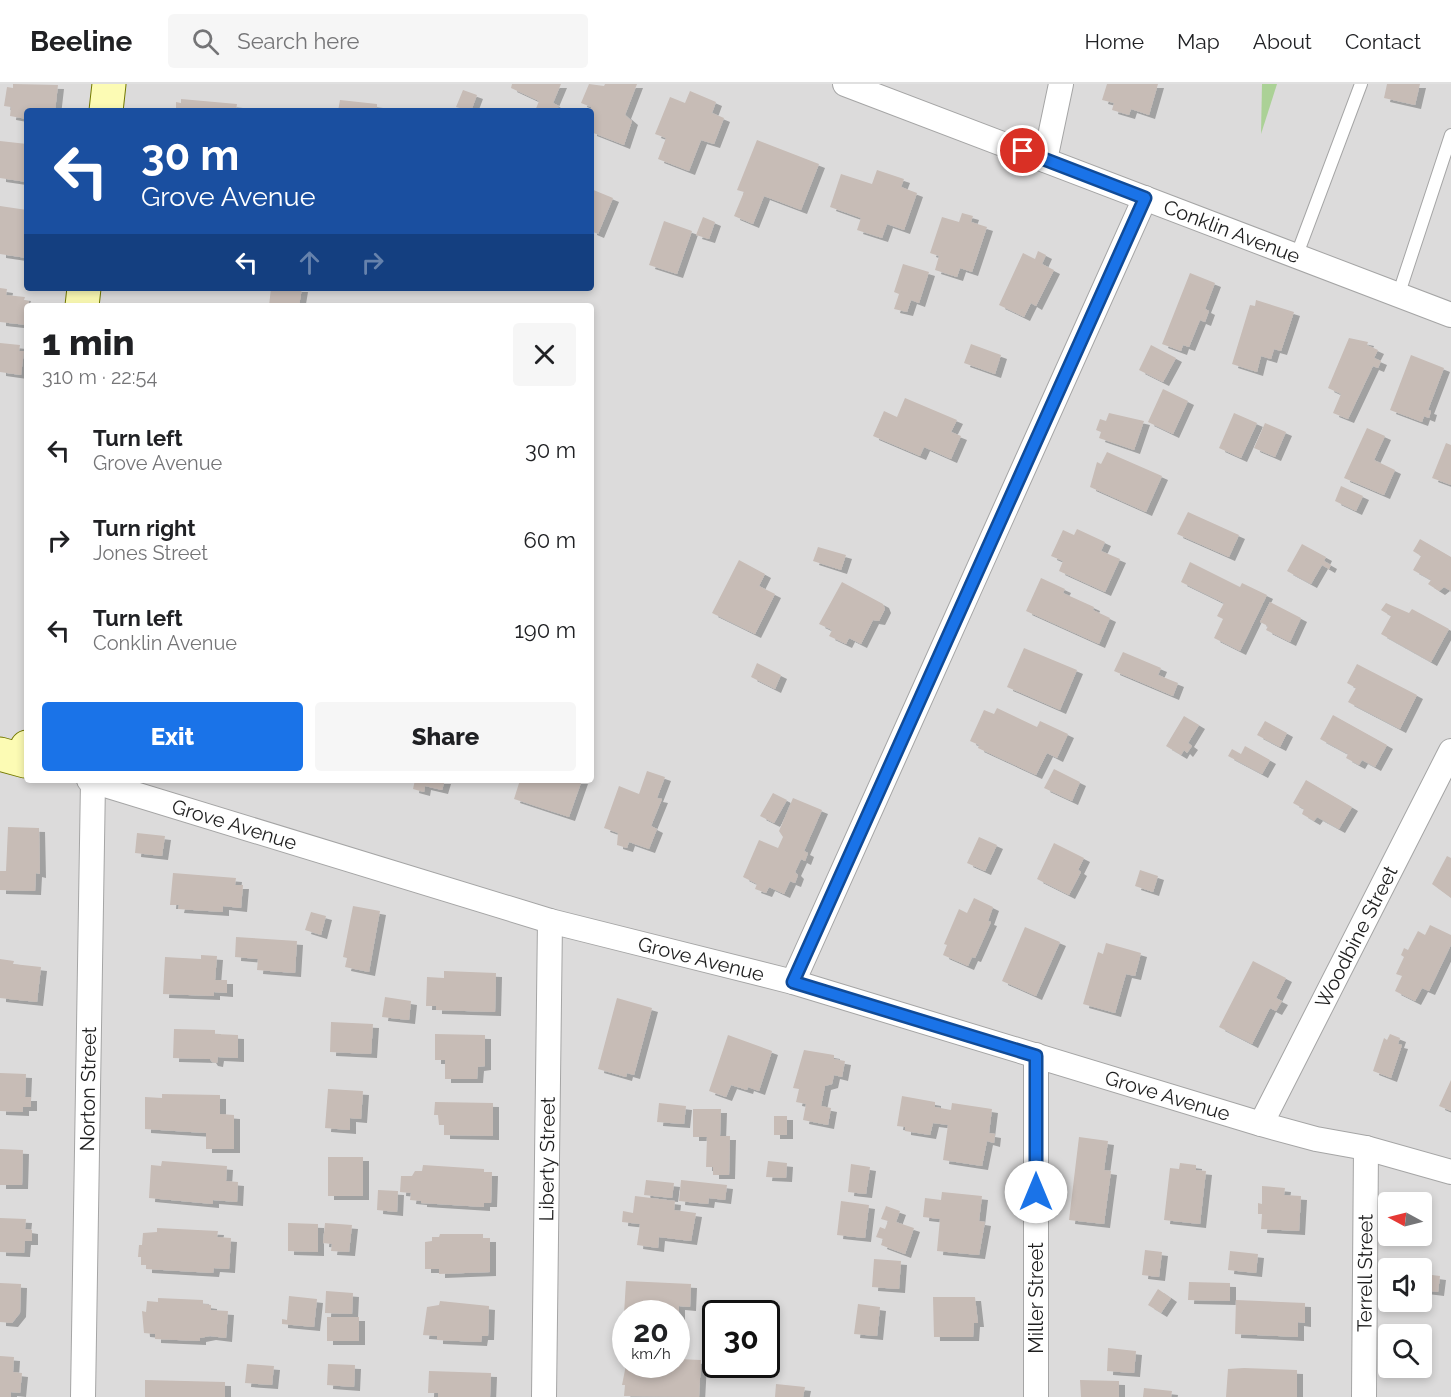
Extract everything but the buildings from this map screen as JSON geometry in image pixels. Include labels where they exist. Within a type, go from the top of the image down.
[{"type":"street","points":[[106,108],[110,84]]},
{"type":"street","name":"Conklin Avenue","points":[[845,84],[1451,315]]},
{"type":"street","points":[[1045,160],[1061,84]]},
{"type":"street","points":[[793,982],[1145,198]]},
{"type":"street","name":"Woodbine Street","points":[[1261,1124],[1451,751]]},
{"type":"street","name":"Norton Street","points":[[83,1397],[91,783]]},
{"type":"street","name":"Grove Avenue","points":[[98,783],[550,921],[793,982],[1261,1124],[1316,1139],[1366,1148],[1451,1172]]},
{"type":"street","name":"Liberty Street","points":[[544,1397],[550,921]]},
{"type":"street","name":"Miller Street","points":[[1036,1056],[1036,1397]]},
{"type":"street","name":"Terrell Street","points":[[1364,1397],[1366,1148]]},
{"type":"lane","points":[[1296,257],[1361,84]]},
{"type":"lane","points":[[1398,296],[1451,135]]},
{"type":"shaded area","points":[[0,84],[1451,84],[1451,1397],[0,1397]]},
{"type":"green space","points":[[1262,84],[1277,84],[1261,134]]},
{"type":"route","points":[[1023,151],[1145,198],[793,982],[1036,1056],[1036,1192]]}]
